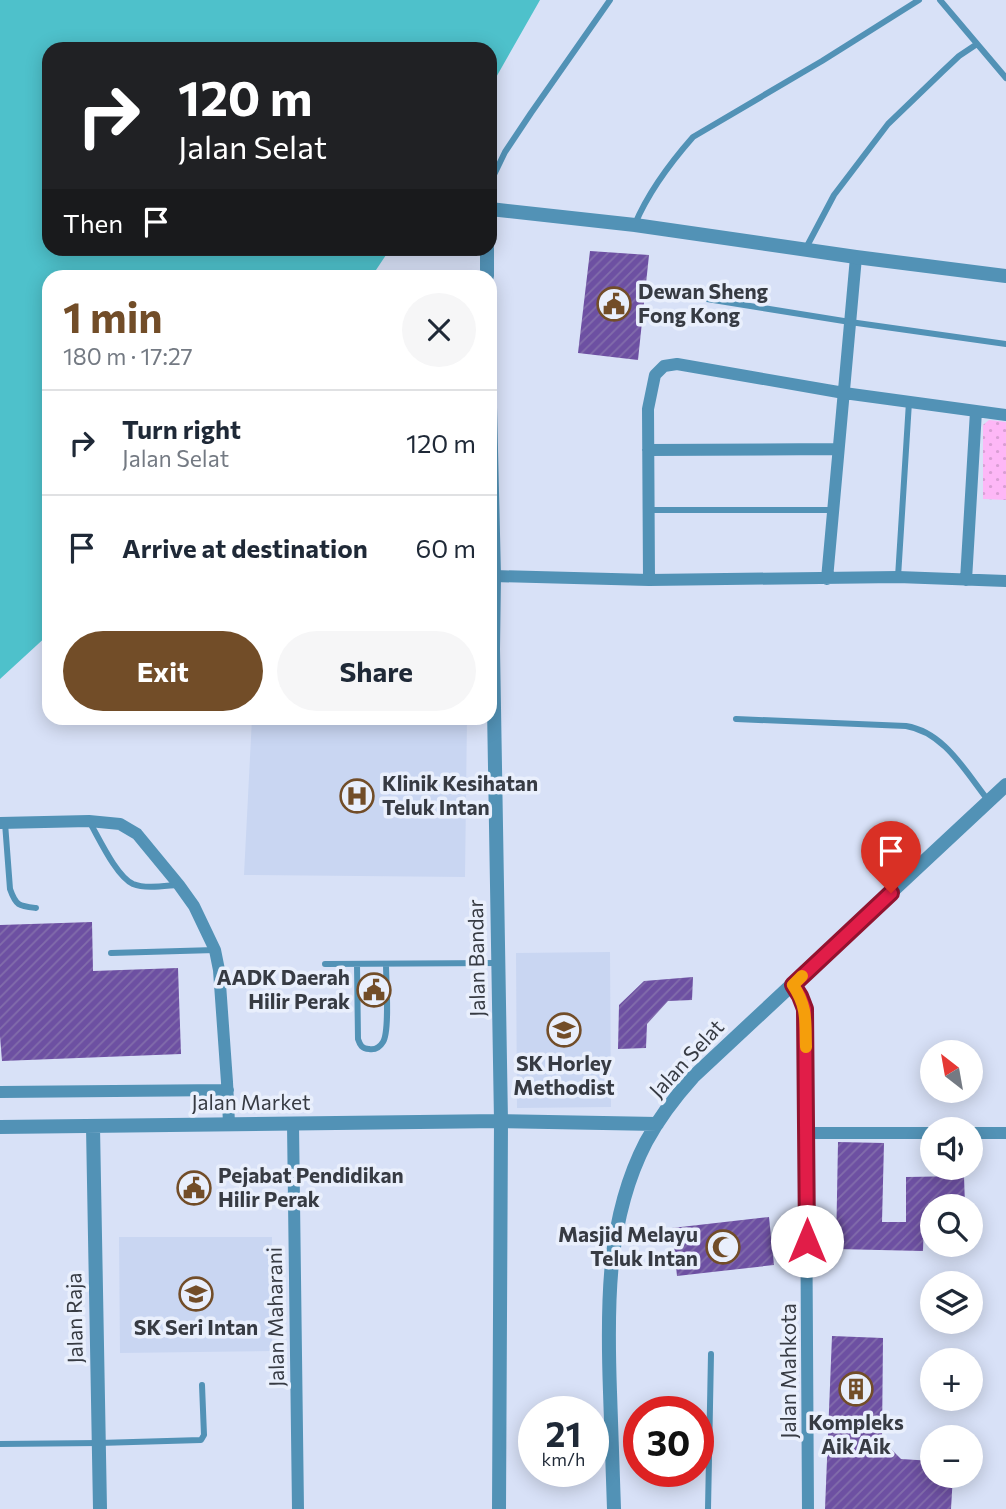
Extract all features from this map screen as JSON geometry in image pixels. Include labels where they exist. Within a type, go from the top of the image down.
[{"type":"street","points":[[497,210],[635,225],[1006,276]]},
{"type":"street","points":[[827,579],[856,257]]},
{"type":"street","points":[[649,580],[648,409],[655,375],[664,366],[677,364],[844,393],[1006,415]]},
{"type":"street","points":[[966,580],[976,411]]},
{"type":"street","points":[[648,450],[838,449]]},
{"type":"street","points":[[497,576],[649,580],[898,577],[1006,581]]},
{"type":"street","name":"Jalan Bandar","points":[[493,725],[501,1121],[499,1509]]},
{"type":"street","name":"Jalan Selat","points":[[614,1509],[608,1330],[612,1258],[626,1195],[645,1144],[672,1100],[693,1077],[1006,785]]},
{"type":"street","points":[[3,823],[89,821],[120,824],[137,834],[179,885],[194,906],[215,950],[219,970],[229,1123]]},
{"type":"street","name":"Jalan Mahkota","points":[[793,985],[805,1009],[808,1509]]},
{"type":"street","points":[[0,1092],[228,1090]]},
{"type":"street","name":"Jalan Market","points":[[0,1127],[501,1121],[657,1124]]},
{"type":"street","name":"Jalan Maharani","points":[[293,1124],[298,1509]]},
{"type":"street","name":"Jalan Raja","points":[[93,1127],[100,1509]]},
{"type":"street","points":[[807,1133],[920,1133]]},
{"type":"street","points":[[983,1133],[1006,1133]]},
{"type":"lane","points":[[497,167],[610,0]]},
{"type":"lane","points":[[635,225],[643,205],[693,137],[919,0]]},
{"type":"lane","points":[[940,0],[1006,78]]},
{"type":"lane","points":[[806,250],[834,195],[888,124],[951,64],[977,44]]},
{"type":"lane","points":[[707,299],[1006,344]]},
{"type":"lane","points":[[898,577],[909,402]]},
{"type":"lane","points":[[649,510],[832,510]]},
{"type":"lane","points":[[736,719],[919,728],[945,746],[989,801]]},
{"type":"lane","points":[[89,821],[125,878],[135,885],[179,885]]},
{"type":"lane","points":[[3,823],[10,889],[14,900],[20,906],[36,908]]},
{"type":"lane","points":[[111,953],[215,950]]},
{"type":"lane","points":[[325,964],[498,963]]},
{"type":"lane","points":[[357,965],[358,1039],[365,1049],[371,1049],[377,1048],[385,1038],[386,964]]},
{"type":"lane","points":[[708,1509],[711,1354]]},
{"type":"lane","points":[[0,1444],[201,1440],[204,1435],[202,1385]]},
{"type":"shaded area","points":[[989,420],[1006,422],[1006,500],[983,499],[983,425]]},
{"type":"shaded area","name":"Klinik Kesihatan Teluk Intan","points":[[252,725],[467,725],[465,877],[244,875]]},
{"type":"shaded area","name":"SK Horley Methodist","points":[[610,952],[611,1107],[517,1108],[516,953]]},
{"type":"shaded area","name":"SK Seri Intan","points":[[119,1237],[272,1237],[272,1351],[120,1353]]},
{"type":"water","points":[[0,0],[540,0],[497,76],[497,42],[42,42],[42,256],[385,256],[376,270],[42,270],[42,640],[0,679]]},
{"type":"building","name":"Dewan Sheng Fong Kong","points":[[590,251],[649,255],[638,360],[578,353]]},
{"type":"building","points":[[92,922],[93,971],[178,968],[181,1054],[2,1061],[0,925]]},
{"type":"building","points":[[693,977],[692,1000],[668,1001],[647,1024],[646,1048],[618,1049],[619,1005],[644,981]]},
{"type":"building","points":[[838,1142],[884,1143],[882,1222],[906,1222],[906,1177],[920,1177],[920,1180],[964,1180],[965,1194],[920,1194],[920,1251],[836,1249]]},
{"type":"building","name":"Masjid Melayu Teluk Intan","points":[[769,1217],[774,1265],[677,1276],[672,1228]]},
{"type":"building","name":"Kompleks Aik Aik","points":[[832,1336],[883,1338],[882,1440],[901,1459],[920,1460],[920,1488],[952,1488],[951,1509],[825,1509]]},
{"type":"slow traffic","points":[[802,976],[793,985],[805,1009],[806,1047]]},
{"type":"place","name":"Dewan Sheng Fong Kong","points":[[614,304]]},
{"type":"place","name":"Klinik Kesihatan Teluk Intan","points":[[357,796]]},
{"type":"place","name":"AADK Daerah Hilir Perak","points":[[374,990]]},
{"type":"place","name":"SK Horley Methodist","points":[[564,1030]]},
{"type":"place","name":"Pejabat Pendidikan Hilir Perak","points":[[194,1188]]},
{"type":"place","name":"Masjid Melayu Teluk Intan","points":[[723,1247]]},
{"type":"place","name":"SK Seri Intan","points":[[196,1294]]},
{"type":"place","name":"Kompleks Aik Aik","points":[[856,1389]]},
{"type":"route","points":[[807,1241],[805,1009],[793,985],[891,893]]}]
